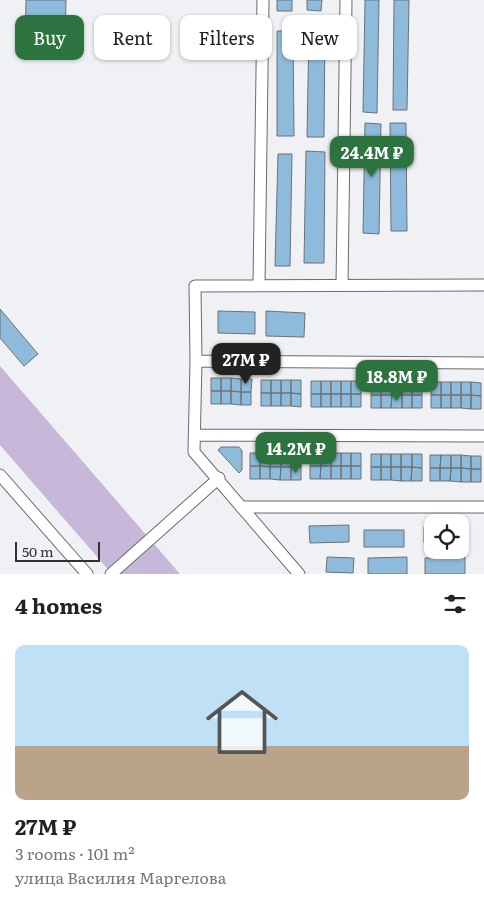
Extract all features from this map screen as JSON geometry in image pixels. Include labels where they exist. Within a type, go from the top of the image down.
[{"type":"street","points":[[259,285],[262,0]]},
{"type":"street","points":[[342,285],[346,0]]},
{"type":"street","points":[[299,574],[241,507],[219,478],[194,452],[196,435],[195,286],[484,285]]},
{"type":"street","points":[[196,361],[484,363]]},
{"type":"street","points":[[196,435],[484,436]]},
{"type":"street","points":[[0,475],[87,574]]},
{"type":"street","points":[[111,574],[219,478]]},
{"type":"street","points":[[241,507],[484,507]]},
{"type":"shaded area","points":[[0,366],[180,574],[112,574],[0,445]]},
{"type":"building","points":[[26,0],[66,0],[66,15],[26,15]]},
{"type":"building","points":[[277,0],[292,0],[292,11],[277,11]]},
{"type":"building","points":[[307,0],[322,0],[321,11],[307,10]]},
{"type":"building","points":[[365,0],[379,0],[377,113],[363,112]]},
{"type":"building","points":[[394,0],[409,0],[407,110],[393,110]]},
{"type":"building","points":[[277,31],[282,31],[282,60],[293,60],[294,136],[277,136]]},
{"type":"building","points":[[308,60],[325,60],[324,137],[307,137]]},
{"type":"building","points":[[365,123],[381,124],[379,234],[363,233]]},
{"type":"building","points":[[390,123],[406,123],[407,231],[391,231]]},
{"type":"building","points":[[306,151],[325,152],[324,263],[304,263]]},
{"type":"building","points":[[278,154],[292,154],[290,266],[275,266]]},
{"type":"building","points":[[0,309],[38,354],[24,366],[0,338]]},
{"type":"building","points":[[218,311],[255,312],[255,334],[218,333]]},
{"type":"building","points":[[266,311],[305,313],[304,337],[266,336]]},
{"type":"building","points":[[211,378],[221,378],[221,391],[211,391]]},
{"type":"building","points":[[221,378],[231,378],[231,391],[221,391]]},
{"type":"building","points":[[231,378],[241,379],[241,392],[231,391]]},
{"type":"building","points":[[241,379],[252,379],[251,392],[241,392]]},
{"type":"building","points":[[261,380],[271,380],[271,393],[261,393]]},
{"type":"building","points":[[271,380],[281,380],[281,393],[271,393]]},
{"type":"building","points":[[281,380],[291,380],[291,393],[281,393]]},
{"type":"building","points":[[291,380],[301,380],[301,394],[291,393]]},
{"type":"building","points":[[311,381],[321,381],[321,394],[311,394]]},
{"type":"building","points":[[321,381],[331,381],[331,394],[321,394]]},
{"type":"building","points":[[331,381],[341,381],[341,394],[331,394]]},
{"type":"building","points":[[341,381],[351,381],[351,394],[341,394]]},
{"type":"building","points":[[351,381],[362,381],[361,394],[351,394]]},
{"type":"building","points":[[371,382],[382,382],[381,395],[371,395]]},
{"type":"building","points":[[382,382],[392,382],[392,395],[381,395]]},
{"type":"building","points":[[392,382],[402,382],[402,395],[392,395]]},
{"type":"building","points":[[402,382],[412,382],[412,395],[402,395]]},
{"type":"building","points":[[412,382],[422,382],[422,395],[412,395]]},
{"type":"building","points":[[431,382],[441,382],[441,395],[431,395]]},
{"type":"building","points":[[441,382],[451,382],[451,395],[441,395]]},
{"type":"building","points":[[451,382],[461,382],[461,395],[451,395]]},
{"type":"building","points":[[461,382],[471,382],[471,395],[461,395]]},
{"type":"building","points":[[471,382],[481,383],[481,396],[471,395]]},
{"type":"building","points":[[211,391],[221,391],[221,404],[211,404]]},
{"type":"building","points":[[221,391],[231,391],[231,404],[221,404]]},
{"type":"building","points":[[231,391],[241,392],[241,405],[231,404]]},
{"type":"building","points":[[241,392],[251,392],[251,405],[241,405]]},
{"type":"building","points":[[261,393],[271,393],[271,406],[261,406]]},
{"type":"building","points":[[271,393],[281,393],[281,406],[271,406]]},
{"type":"building","points":[[281,393],[291,393],[291,406],[281,406]]},
{"type":"building","points":[[291,393],[301,394],[301,407],[291,406]]},
{"type":"building","points":[[311,394],[321,394],[321,407],[311,407]]},
{"type":"building","points":[[321,394],[331,394],[331,407],[321,407]]},
{"type":"building","points":[[331,394],[341,394],[341,407],[331,407]]},
{"type":"building","points":[[341,394],[351,394],[351,407],[341,407]]},
{"type":"building","points":[[351,394],[361,394],[361,407],[351,407]]},
{"type":"building","points":[[371,395],[381,395],[381,408],[371,408]]},
{"type":"building","points":[[381,395],[392,395],[391,408],[381,408]]},
{"type":"building","points":[[392,395],[402,395],[402,408],[391,408]]},
{"type":"building","points":[[402,395],[412,395],[412,408],[402,408]]},
{"type":"building","points":[[412,395],[422,395],[422,408],[412,408]]},
{"type":"building","points":[[431,395],[441,395],[441,408],[431,408]]},
{"type":"building","points":[[441,395],[451,395],[451,408],[441,408]]},
{"type":"building","points":[[451,395],[461,395],[461,408],[451,408]]},
{"type":"building","points":[[461,395],[471,395],[471,409],[461,408]]},
{"type":"building","points":[[471,395],[481,396],[481,409],[471,409]]},
{"type":"building","points":[[221,447],[239,447],[242,451],[242,470],[239,473],[218,450]]},
{"type":"building","points":[[250,453],[260,453],[260,466],[250,466]]},
{"type":"building","points":[[260,453],[271,453],[270,467],[260,466]]},
{"type":"building","points":[[271,453],[281,453],[281,467],[270,467]]},
{"type":"building","points":[[281,453],[291,454],[291,467],[281,467]]},
{"type":"building","points":[[311,453],[321,453],[321,466],[310,466]]},
{"type":"building","points":[[321,453],[331,453],[331,466],[321,466]]},
{"type":"building","points":[[331,453],[341,453],[341,466],[331,466]]},
{"type":"building","points":[[341,453],[351,453],[351,466],[341,466]]},
{"type":"building","points":[[351,453],[361,453],[361,466],[351,466]]},
{"type":"building","points":[[291,454],[301,454],[301,467],[291,467]]},
{"type":"building","points":[[371,454],[381,454],[381,467],[371,467]]},
{"type":"building","points":[[381,454],[391,454],[391,467],[381,467]]},
{"type":"building","points":[[391,454],[401,454],[401,467],[391,467]]},
{"type":"building","points":[[401,454],[412,454],[412,467],[401,467]]},
{"type":"building","points":[[412,454],[422,454],[422,468],[412,467]]},
{"type":"building","points":[[430,455],[441,455],[440,468],[430,468]]},
{"type":"building","points":[[441,455],[451,455],[451,468],[440,468]]},
{"type":"building","points":[[451,455],[461,455],[461,468],[451,468]]},
{"type":"building","points":[[461,455],[471,456],[471,469],[461,468]]},
{"type":"building","points":[[471,456],[481,456],[481,469],[471,469]]},
{"type":"building","points":[[250,466],[260,466],[260,479],[250,479]]},
{"type":"building","points":[[260,466],[270,467],[270,479],[260,479]]},
{"type":"building","points":[[310,466],[321,466],[320,479],[310,479]]},
{"type":"building","points":[[321,466],[331,466],[331,479],[320,479]]},
{"type":"building","points":[[331,466],[341,466],[341,479],[331,479]]},
{"type":"building","points":[[341,466],[351,466],[351,479],[341,479]]},
{"type":"building","points":[[351,466],[361,466],[361,479],[351,479]]},
{"type":"building","points":[[270,467],[281,467],[280,480],[270,479]]},
{"type":"building","points":[[281,467],[291,467],[291,480],[280,480]]},
{"type":"building","points":[[291,467],[301,467],[301,480],[291,480]]},
{"type":"building","points":[[371,467],[381,467],[381,480],[371,480]]},
{"type":"building","points":[[381,467],[391,467],[391,480],[381,480]]},
{"type":"building","points":[[391,467],[401,467],[401,481],[391,480]]},
{"type":"building","points":[[401,467],[412,467],[411,481],[401,481]]},
{"type":"building","points":[[412,467],[422,468],[422,481],[411,481]]},
{"type":"building","points":[[430,468],[440,468],[440,481],[430,481]]},
{"type":"building","points":[[440,468],[451,468],[450,481],[440,481]]},
{"type":"building","points":[[451,468],[461,468],[461,482],[450,481]]},
{"type":"building","points":[[461,468],[471,469],[471,482],[461,482]]},
{"type":"building","points":[[471,469],[481,469],[481,482],[471,482]]},
{"type":"building","points":[[349,525],[349,542],[310,543],[309,526]]},
{"type":"building","points":[[364,530],[404,530],[404,547],[364,547]]},
{"type":"building","points":[[327,557],[354,558],[353,573],[326,572]]},
{"type":"building","points":[[407,557],[407,574],[368,574],[368,558]]},
{"type":"building","points":[[425,559],[465,559],[465,574],[425,574]]}]
